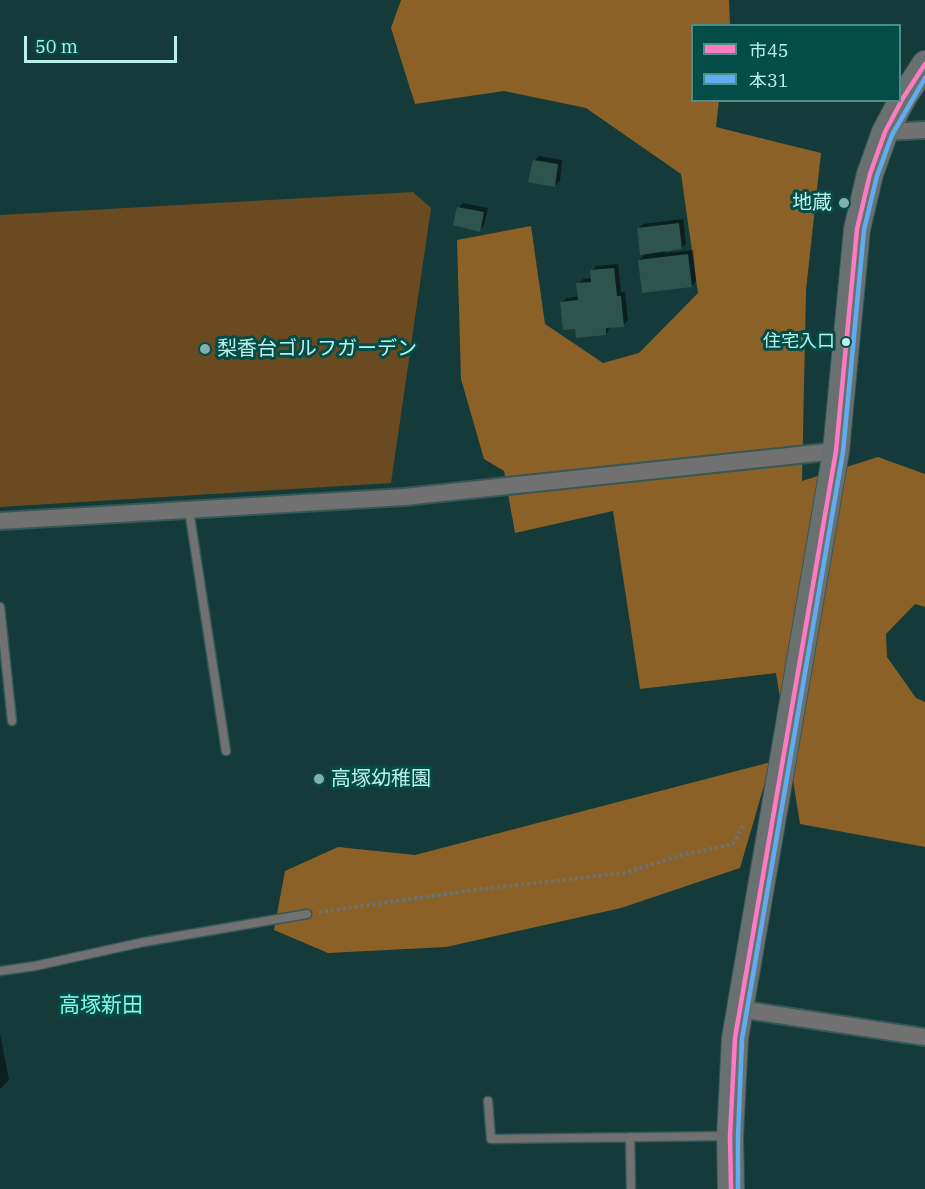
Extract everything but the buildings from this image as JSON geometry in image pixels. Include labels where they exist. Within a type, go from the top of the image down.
[{"type":"main road","points":[[901,102],[925,64]]},
{"type":"main road","points":[[731,1189],[730,1136],[733,1060],[739,1009],[836,451],[857,229],[870,174],[885,132],[901,102]]},
{"type":"street","points":[[885,132],[925,130]]},
{"type":"street","points":[[0,521],[404,497],[836,451]]},
{"type":"street","points":[[739,1009],[925,1037]]},
{"type":"lane","points":[[189,510],[226,752]]},
{"type":"lane","points":[[0,607],[12,722]]},
{"type":"lane","points":[[0,971],[35,966],[144,942],[306,914]]},
{"type":"lane","points":[[488,1101],[491,1139],[730,1136]]},
{"type":"lane","points":[[630,1137],[631,1189]]},
{"type":"path","points":[[306,914],[474,890],[624,873],[682,855],[733,844],[744,824]]},
{"type":"shaded area","points":[[401,0],[729,0],[730,24],[691,24],[691,102],[719,102],[716,127],[821,153],[806,290],[802,481],[878,457],[925,474],[925,607],[915,604],[886,634],[887,657],[916,698],[925,702],[925,847],[800,824],[776,673],[640,689],[613,511],[515,533],[504,471],[484,459],[461,379],[457,240],[531,226],[545,324],[603,363],[639,353],[698,293],[681,174],[586,108],[504,91],[415,104],[391,28]]},
{"type":"shaded area","name":"梨香台ゴルフガーデン","points":[[413,192],[431,208],[391,483],[0,507],[0,215]]},
{"type":"shaded area","points":[[771,762],[740,868],[621,908],[446,947],[328,953],[274,930],[285,871],[338,847],[415,855]]},
{"type":"transit line","name":"市45","points":[[901,102],[925,64]]},
{"type":"transit line","name":"本31","points":[[738,1189],[742,1039],[843,452],[864,230],[877,176],[892,135],[925,78]]},
{"type":"transit line","name":"市45","points":[[731,1189],[730,1136],[735,1038],[836,451],[857,229],[870,174],[885,132],[901,102]]},
{"type":"place","name":"地蔵","points":[[844,203]]},
{"type":"place","name":"住宅入口","points":[[846,342]]},
{"type":"place","name":"梨香台ゴルフガーデン","points":[[205,349]]},
{"type":"place","name":"高塚幼稚園","points":[[319,779]]},
{"type":"district","name":"高塚新田","points":[[101,1006]]}]
